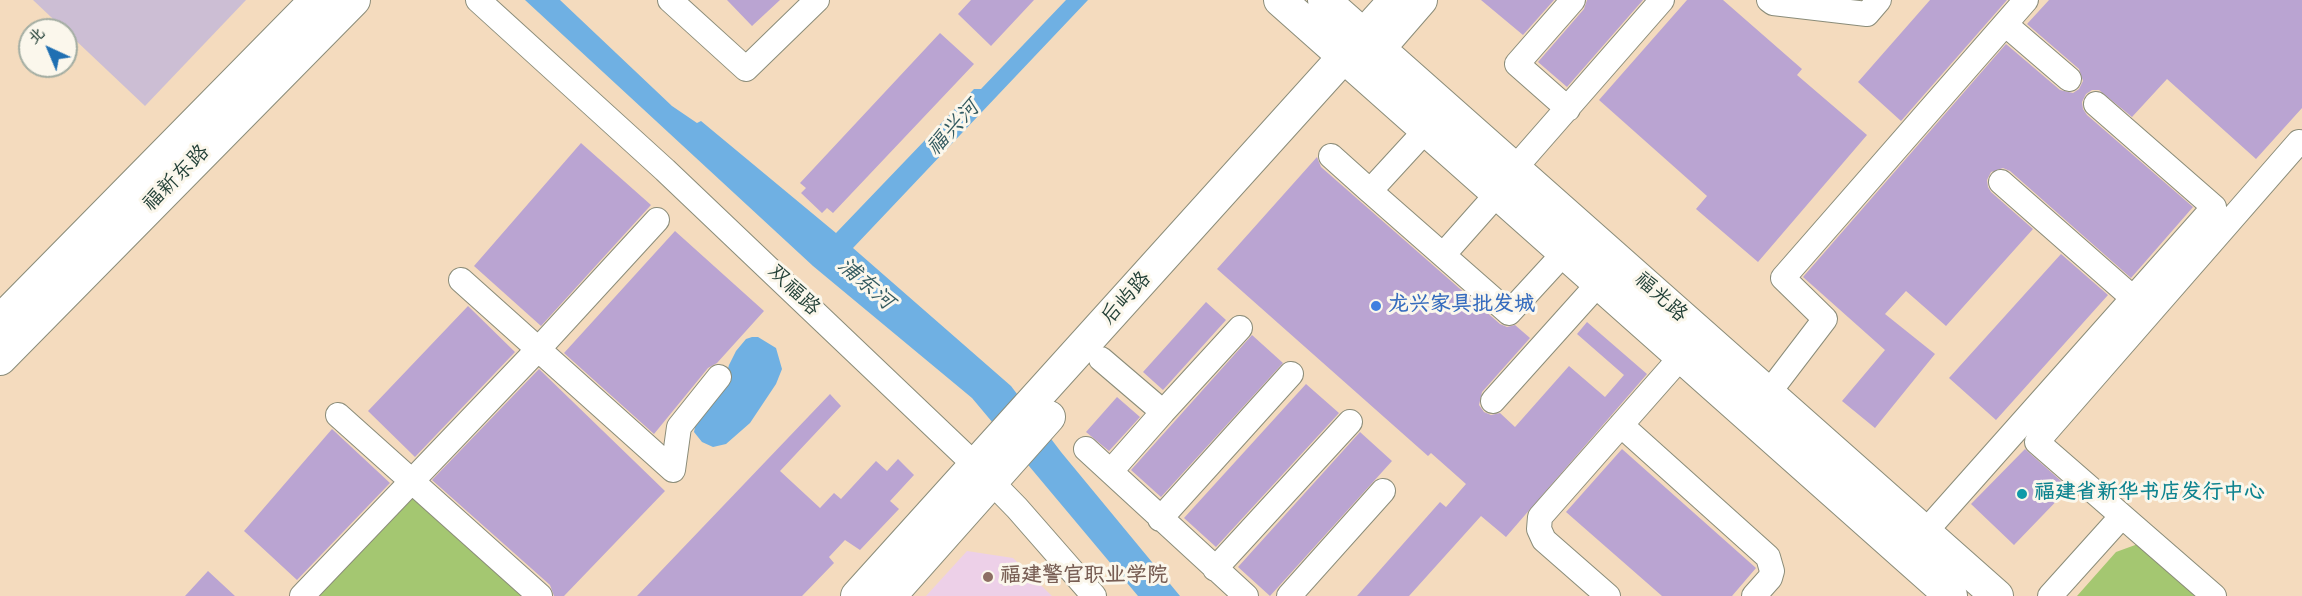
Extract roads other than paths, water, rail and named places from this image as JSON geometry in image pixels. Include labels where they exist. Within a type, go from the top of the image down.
[{"type":"main road","name":"福新东路","points":[[0,321],[316,0]]},
{"type":"main road","name":"福新东路","points":[[0,358],[354,0]]},
{"type":"main road","name":"福光路","points":[[1280,0],[1362,52],[1506,181],[1767,394],[1926,531],[1997,596]]},
{"type":"main road","name":"福光路","points":[[1324,0],[1362,52],[1426,130],[1506,181],[1565,252],[1951,596]]},
{"type":"main road","name":"后屿路","points":[[1044,406],[1101,359],[1362,52],[1395,0]]},
{"type":"main road","name":"后屿路","points":[[1044,406],[1362,52],[1421,0]]},
{"type":"main road","points":[[890,596],[984,474],[1044,406]]},
{"type":"main road","points":[[856,596],[984,474]]},
{"type":"street","name":"双福路","points":[[478,0],[665,170],[984,474],[1094,596]]},
{"type":"street","points":[[670,0],[746,69],[817,0]]},
{"type":"street","points":[[1568,109],[1517,64],[1573,0]]},
{"type":"street","points":[[1443,255],[1662,0]]},
{"type":"street","points":[[1769,0],[1773,3],[1867,14],[1879,0]]},
{"type":"street","points":[[1767,394],[1825,319],[1783,278],[2026,0]]},
{"type":"street","points":[[2005,24],[2069,79]]},
{"type":"street","points":[[1926,531],[2214,207],[2096,104]]},
{"type":"street","points":[[1370,191],[1426,130]]},
{"type":"street","points":[[2214,596],[2037,442],[2299,142],[2302,145]]},
{"type":"street","points":[[1331,156],[1509,313],[1565,252]]},
{"type":"street","points":[[2001,182],[2133,298]]},
{"type":"street","points":[[302,596],[538,349],[657,220]]},
{"type":"street","points":[[461,280],[673,470],[679,427],[719,377]]},
{"type":"street","points":[[1493,401],[1599,283]]},
{"type":"street","points":[[1111,471],[1240,328]]},
{"type":"street","points":[[1608,596],[1544,540],[1538,524],[1540,517],[1681,357]]},
{"type":"street","points":[[1101,359],[1163,412]]},
{"type":"street","points":[[1160,519],[1291,375]]},
{"type":"street","points":[[338,415],[540,596]]},
{"type":"street","points":[[1215,569],[1350,422]]},
{"type":"street","points":[[1621,425],[1768,557],[1772,571],[1770,578],[1754,596]]},
{"type":"street","points":[[1086,449],[1246,596]]},
{"type":"street","points":[[1289,596],[1383,491]]},
{"type":"street","points":[[2050,596],[2122,516]]},
{"type":"water","points":[[525,0],[560,0],[672,106],[697,123],[701,121],[836,233],[974,89],[981,89],[1066,0],[1088,0],[853,248],[1011,386],[1061,452],[1180,596],[1138,596],[972,398],[813,266]]},
{"type":"water","points":[[758,337],[776,348],[782,369],[776,384],[750,423],[726,444],[713,447],[702,442],[694,432],[696,422],[723,386],[736,351],[746,339]]},
{"type":"place","name":"龙兴家具批发城","points":[[1376,306]]},
{"type":"place","name":"福建省新华书店发行中心","points":[[2022,494]]},
{"type":"place","name":"福建警官职业学院","points":[[988,577]]},
{"type":"water label","name":"福兴河","points":[[954,129]]},
{"type":"water label","name":"浦东河","points":[[865,285]]}]
